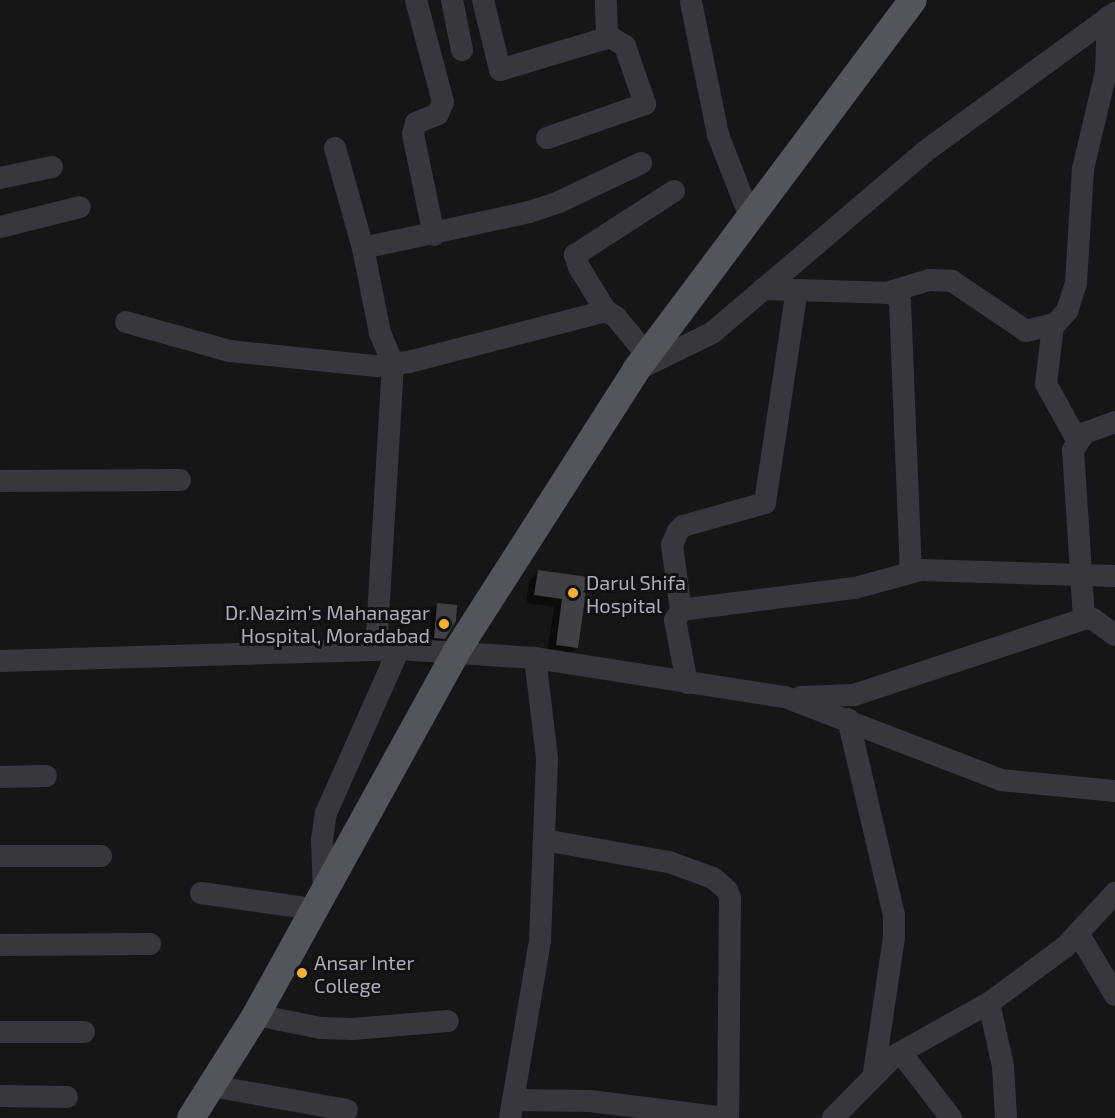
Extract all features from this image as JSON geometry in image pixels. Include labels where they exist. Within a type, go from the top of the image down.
[{"type":"main road","points":[[191,1118],[256,1015],[456,652],[641,362],[914,0]]},
{"type":"street","points":[[416,0],[442,102],[438,114],[416,123],[413,134],[434,235]]},
{"type":"street","points":[[452,0],[462,50]]},
{"type":"street","points":[[483,0],[500,70],[610,38]]},
{"type":"street","points":[[547,138],[645,104],[625,46],[610,38],[605,29],[606,0]]},
{"type":"street","points":[[691,2],[718,135],[750,217]]},
{"type":"street","points":[[674,191],[575,255],[579,267],[606,311],[616,317],[641,362],[712,333],[927,150],[1111,15]]},
{"type":"street","points":[[1077,440],[1046,384],[1053,325],[1073,301],[1081,186],[1105,84],[1111,15]]},
{"type":"street","points":[[201,893],[319,900],[322,840],[326,813],[387,649],[393,364],[380,333],[363,248],[335,148]]},
{"type":"street","points":[[363,248],[434,235],[559,202],[641,163]]},
{"type":"street","points":[[0,178],[52,167]]},
{"type":"street","points":[[0,227],[80,207]]},
{"type":"street","points":[[763,289],[886,293],[943,279],[961,286],[1026,331],[1053,325]]},
{"type":"street","points":[[687,683],[675,620],[681,611],[672,545],[678,531],[683,526],[765,503],[797,290]]},
{"type":"street","points":[[886,293],[898,297],[902,306],[901,368],[911,571]]},
{"type":"street","points":[[126,322],[230,351],[358,365],[393,364],[606,311]]},
{"type":"street","points":[[1084,619],[1072,459],[1077,440],[1085,433],[1115,422]]},
{"type":"street","points":[[0,481],[180,480]]},
{"type":"street","points":[[681,611],[855,588],[911,571],[1115,576]]},
{"type":"street","points":[[0,661],[387,649],[456,652],[535,658],[785,697],[854,695],[1084,619],[1093,619],[1115,634]]},
{"type":"street","points":[[535,658],[547,758],[540,940],[511,1109],[590,1101],[728,1118],[730,897],[727,890],[713,878],[669,862],[544,840]]},
{"type":"street","points":[[785,697],[848,719],[1001,780],[1115,791]]},
{"type":"street","points":[[848,719],[894,915],[894,937],[874,1073]]},
{"type":"street","points":[[0,777],[46,776]]},
{"type":"street","points":[[0,856],[101,856]]},
{"type":"street","points":[[833,1118],[874,1073],[901,1053],[990,1003],[1078,933],[1115,893]]},
{"type":"street","points":[[1078,933],[1115,995]]},
{"type":"street","points":[[0,945],[150,944]]},
{"type":"street","points":[[990,1003],[1004,1066],[1006,1118]]},
{"type":"street","points":[[256,1015],[332,1028],[448,1022]]},
{"type":"street","points":[[0,1032],[84,1032]]},
{"type":"street","points":[[901,1053],[951,1118]]},
{"type":"street","points":[[212,1086],[347,1110]]},
{"type":"street","points":[[0,1096],[67,1097]]},
{"type":"building","points":[[538,570],[588,577],[578,648],[556,645],[562,599],[534,595]]},
{"type":"building","points":[[437,603],[457,605],[456,621],[445,639],[434,638]]},
{"type":"place","name":"Darul Shifa Hospital","points":[[573,593]]},
{"type":"place","name":"Dr.Nazim's Mahanagar Hospital, Moradabad","points":[[444,624]]},
{"type":"place","name":"Ansar Inter College","points":[[302,973]]}]
